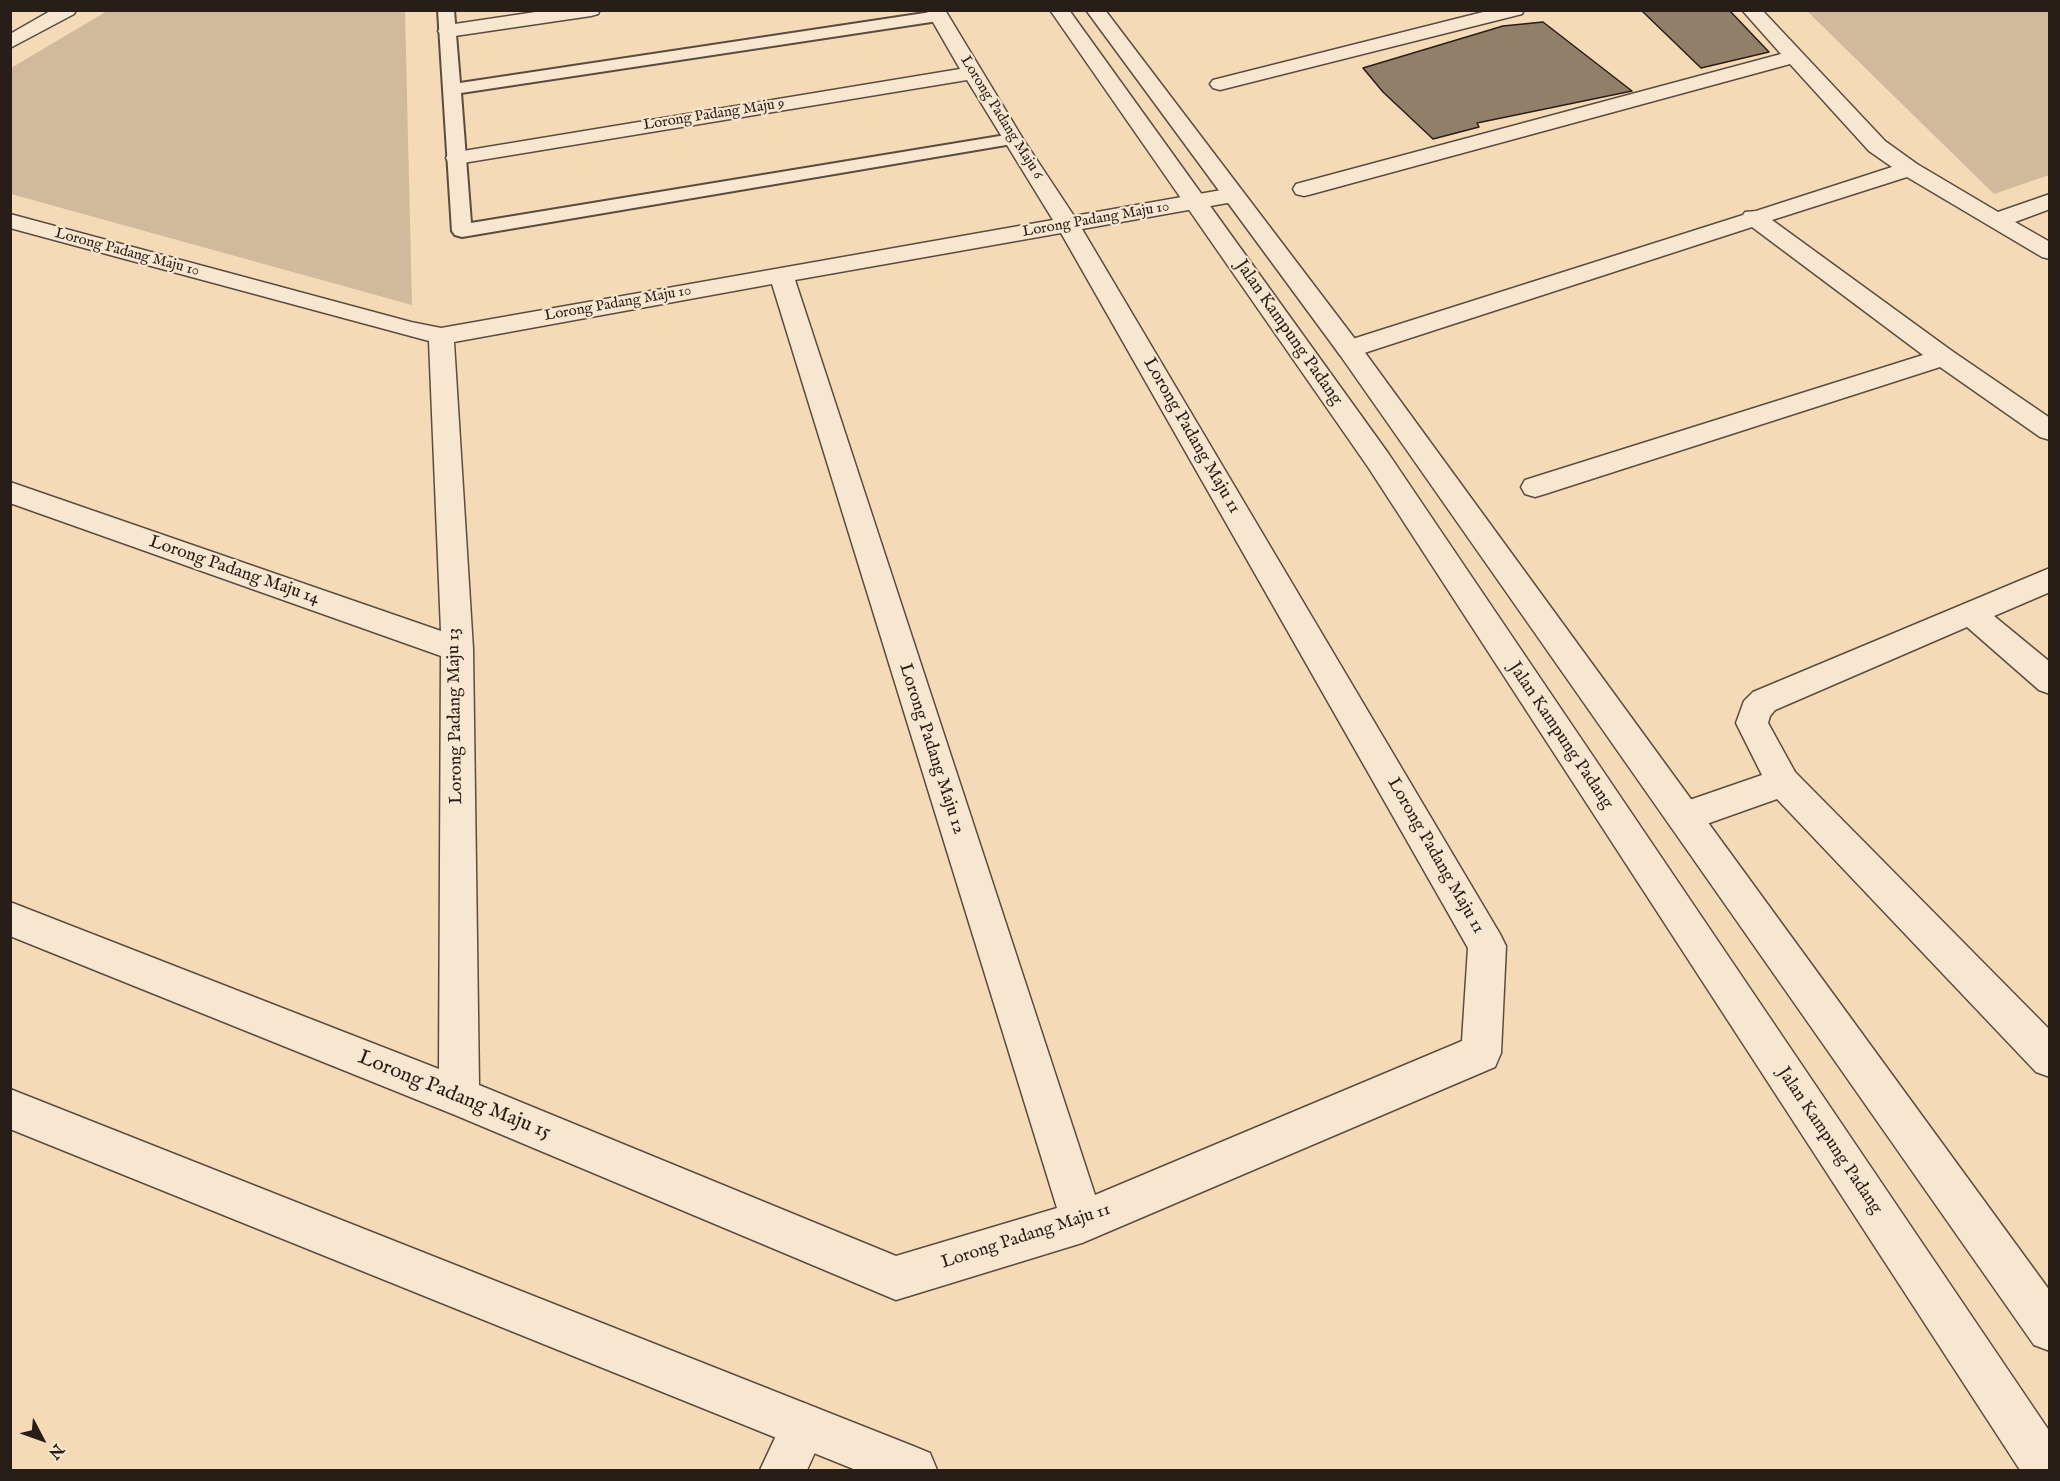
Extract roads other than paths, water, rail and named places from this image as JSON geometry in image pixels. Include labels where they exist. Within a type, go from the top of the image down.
[{"type":"street","points":[[10,42],[67,10]]},
{"type":"street","points":[[448,31],[591,10]]},
{"type":"street","name":"Jalan Kampung Padang","points":[[1059,10],[1378,460],[2047,1470]]},
{"type":"street","name":"Jalan Kampung Padang","points":[[1095,10],[1349,349],[2049,1329]]},
{"type":"street","points":[[1220,84],[1515,10]]},
{"type":"street","points":[[1751,10],[1877,146],[1909,169],[2049,252]]},
{"type":"street","name":"Lorong Padang Maju 6","points":[[937,14],[1012,139],[1068,225]]},
{"type":"street","points":[[1304,189],[1794,57]]},
{"type":"street","name":"Lorong Padang Maju 9","points":[[457,158],[972,73]]},
{"type":"street","points":[[1349,349],[1753,217],[1909,169]]},
{"type":"street","name":"Lorong Padang Maju 10","points":[[10,220],[410,330],[441,336],[1233,195]]},
{"type":"street","points":[[1998,220],[2049,201]]},
{"type":"street","points":[[1753,217],[1943,357],[2049,431]]},
{"type":"street","name":"Lorong Padang Maju 11","points":[[896,1278],[1082,1222],[1481,1053],[1487,946],[1068,225]]},
{"type":"street","name":"Lorong Padang Maju 12","points":[[781,275],[1082,1222]]},
{"type":"street","name":"Lorong Padang Maju 13","points":[[441,336],[457,649],[459,1097]]},
{"type":"street","points":[[1534,487],[1943,357]]},
{"type":"street","name":"Lorong Padang Maju 14","points":[[10,492],[457,649]]},
{"type":"street","points":[[2049,579],[1972,614],[1764,701],[1755,710],[1752,723],[1783,782],[2049,1058]]},
{"type":"street","points":[[1972,614],[2049,681]]},
{"type":"street","points":[[1684,817],[1783,782]]},
{"type":"street","name":"Lorong Padang Maju 15","points":[[10,920],[459,1097],[896,1278]]},
{"type":"street","points":[[10,1110],[913,1470]]},
{"type":"street","points":[[783,1470],[804,1426]]},
{"type":"lane","points":[[446,10],[462,231],[1012,139]]},
{"type":"lane","points":[[452,89],[937,14]]}]
